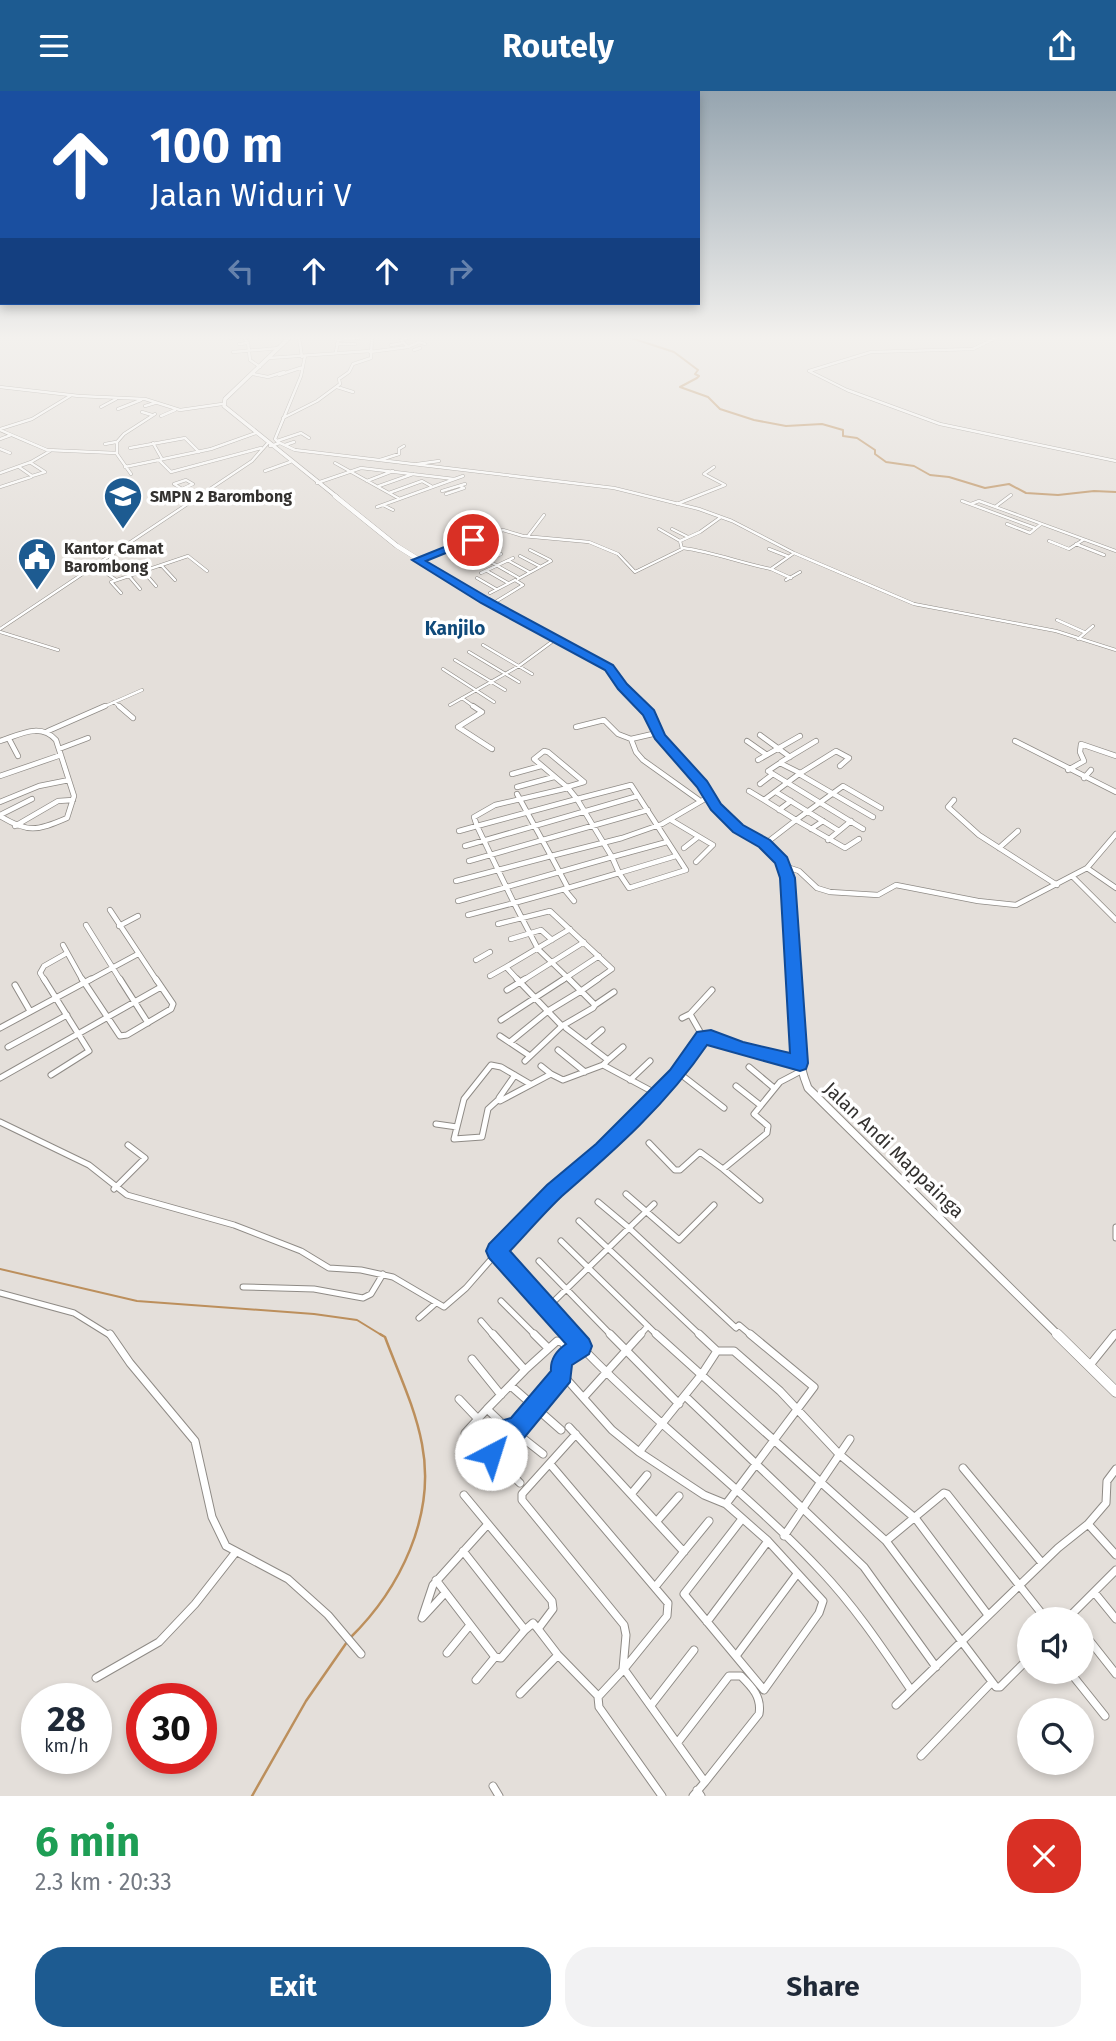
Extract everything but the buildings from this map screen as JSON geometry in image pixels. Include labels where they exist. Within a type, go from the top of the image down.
[{"type":"main road","points":[[234,415],[256,433],[266,446],[418,560],[492,604],[609,667],[623,687],[651,715],[657,733],[710,796],[716,807],[734,825],[765,844],[784,866]]},
{"type":"main road","name":"Jalan Andi Mappainga","points":[[784,866],[788,884],[800,1067],[808,1088],[1116,1392]]},
{"type":"street","points":[[0,429],[40,415]]},
{"type":"street","points":[[131,474],[116,453],[117,442],[152,415]]},
{"type":"street","points":[[280,443],[284,415]]},
{"type":"street","points":[[283,418],[290,415]]},
{"type":"street","points":[[914,415],[940,424],[1020,442],[1046,444],[1116,461]]},
{"type":"street","points":[[0,429],[29,444],[51,450],[116,453]]},
{"type":"street","points":[[297,430],[309,438]]},
{"type":"street","points":[[125,467],[199,452],[256,433]]},
{"type":"street","points":[[280,443],[301,433]]},
{"type":"street","points":[[0,439],[12,435]]},
{"type":"street","points":[[130,448],[185,439],[199,452]]},
{"type":"street","points":[[105,444],[117,442]]},
{"type":"street","points":[[171,472],[266,446],[294,442]]},
{"type":"street","points":[[153,443],[161,460],[171,472],[181,480],[193,484],[181,489]]},
{"type":"street","points":[[280,443],[293,450],[612,488],[721,517],[794,553],[920,606],[1058,632],[1116,650]]},
{"type":"street","points":[[0,630],[252,461],[266,446]]},
{"type":"street","points":[[380,460],[399,454],[399,449],[404,446]]},
{"type":"street","points":[[0,449],[10,453]]},
{"type":"street","points":[[0,473],[31,462],[51,450]]},
{"type":"street","points":[[189,454],[199,463]]},
{"type":"street","points":[[416,464],[439,461]]},
{"type":"street","points":[[0,487],[45,472],[31,462]]},
{"type":"street","points":[[265,471],[290,463]]},
{"type":"street","points":[[335,463],[399,498]]},
{"type":"street","points":[[18,466],[32,476]]},
{"type":"street","points":[[421,474],[426,467]]},
{"type":"street","points":[[677,505],[725,485],[704,474],[714,467]]},
{"type":"street","points":[[317,483],[361,468],[454,479]]},
{"type":"street","points":[[436,476],[441,469]]},
{"type":"street","points":[[367,481],[394,471]]},
{"type":"street","points":[[378,486],[414,473]]},
{"type":"street","points":[[377,506],[463,476]]},
{"type":"street","points":[[0,479],[7,485]]},
{"type":"street","points":[[181,480],[174,483],[198,497]]},
{"type":"street","points":[[389,493],[422,481],[448,495],[463,486]]},
{"type":"street","points":[[442,491],[463,486],[470,491]]},
{"type":"street","points":[[989,511],[1011,495]]},
{"type":"street","points":[[962,501],[1035,529]]},
{"type":"street","points":[[971,504],[979,501],[1116,551]]},
{"type":"street","points":[[383,504],[393,510]]},
{"type":"street","points":[[528,537],[544,515]]},
{"type":"street","points":[[1002,526],[1018,516]]},
{"type":"street","points":[[680,541],[721,517]]},
{"type":"street","points":[[1007,524],[1030,533],[1041,524]]},
{"type":"street","points":[[480,525],[491,533]]},
{"type":"street","points":[[141,527],[149,529]]},
{"type":"street","points":[[659,529],[680,541],[683,548]]},
{"type":"street","points":[[672,529],[689,537]]},
{"type":"street","points":[[418,560],[503,530],[528,537],[589,542],[616,553],[635,572],[656,564],[683,548],[771,569],[791,578]]},
{"type":"street","points":[[1049,541],[1069,549],[1083,539]]},
{"type":"street","points":[[1076,544],[1104,555]]},
{"type":"street","points":[[463,562],[491,548]]},
{"type":"street","points":[[769,549],[788,557]]},
{"type":"street","points":[[490,593],[551,561],[530,550]]},
{"type":"street","points":[[771,569],[794,553]]},
{"type":"street","points":[[475,554],[520,581],[522,587],[492,604]]},
{"type":"street","points":[[472,568],[501,554]]},
{"type":"street","points":[[520,556],[542,572]]},
{"type":"street","points":[[121,593],[111,583],[191,557],[207,571]]},
{"type":"street","points":[[481,573],[511,559],[533,579]]},
{"type":"street","points":[[547,563],[555,568]]},
{"type":"street","points":[[95,565],[116,580]]},
{"type":"street","points":[[161,565],[176,580]]},
{"type":"street","points":[[143,571],[156,586]]},
{"type":"street","points":[[487,571],[508,583]]},
{"type":"street","points":[[786,580],[800,572]]},
{"type":"street","points":[[129,576],[140,589]]},
{"type":"street","points":[[477,578],[496,590]]},
{"type":"street","points":[[1057,620],[1084,632]]},
{"type":"street","points":[[1078,639],[1093,626]]},
{"type":"street","points":[[0,630],[58,650]]},
{"type":"street","points":[[450,705],[519,666],[557,638]]},
{"type":"street","points":[[483,645],[532,674]]},
{"type":"street","points":[[469,652],[519,682]]},
{"type":"street","points":[[455,660],[505,690]]},
{"type":"street","points":[[443,669],[494,702]]},
{"type":"street","points":[[47,731],[142,690]]},
{"type":"street","points":[[462,698],[482,712],[458,727],[492,749]]},
{"type":"street","points":[[114,702],[134,718]]},
{"type":"street","points":[[576,727],[604,720],[619,734],[631,739],[657,733]]},
{"type":"street","points":[[0,741],[37,729],[47,731],[55,738],[74,800],[69,815],[61,822],[27,829],[15,826],[0,816],[32,799]]},
{"type":"street","points":[[760,735],[790,758]]},
{"type":"street","points":[[758,760],[800,736]]},
{"type":"street","points":[[59,749],[88,738]]},
{"type":"street","points":[[9,739],[18,756]]},
{"type":"street","points":[[631,739],[642,762],[662,772],[699,800]]},
{"type":"street","points":[[747,741],[767,755]]},
{"type":"street","points":[[816,741],[768,771],[863,829]]},
{"type":"street","points":[[1016,741],[1068,770],[1116,792]]},
{"type":"street","points":[[1068,770],[1084,761],[1080,752],[1081,744],[1116,756]]},
{"type":"street","points":[[764,800],[836,751],[849,758],[840,766]]},
{"type":"street","points":[[459,831],[477,826],[577,800],[631,785],[686,870],[629,888],[577,800],[567,787],[534,757],[548,752],[584,781],[567,787],[477,814],[474,817],[477,826],[483,841],[538,949],[595,1005]]},
{"type":"street","points":[[0,776],[61,755]]},
{"type":"street","points":[[780,763],[873,817]]},
{"type":"street","points":[[512,774],[542,766]]},
{"type":"street","points":[[1084,778],[1091,770]]},
{"type":"street","points":[[760,784],[773,774]]},
{"type":"street","points":[[517,787],[555,777]]},
{"type":"street","points":[[0,802],[39,786],[69,780]]},
{"type":"street","points":[[765,844],[831,792],[845,786],[881,808]]},
{"type":"street","points":[[749,791],[845,848],[859,839]]},
{"type":"street","points":[[776,792],[839,831]]},
{"type":"street","points":[[517,794],[574,901]]},
{"type":"street","points":[[465,846],[638,796]]},
{"type":"street","points":[[456,881],[657,825],[671,820],[699,800],[710,796]]},
{"type":"street","points":[[15,826],[58,801],[74,800]]},
{"type":"street","points":[[954,800],[948,804],[951,810],[971,829],[1057,885]]},
{"type":"street","points":[[779,810],[791,801]]},
{"type":"street","points":[[469,861],[648,810]]},
{"type":"street","points":[[671,820],[713,847],[696,862]]},
{"type":"street","points":[[811,829],[823,821]]},
{"type":"street","points":[[828,840],[851,821]]},
{"type":"street","points":[[999,848],[1018,831]]},
{"type":"street","points":[[784,866],[799,871],[817,888],[830,892],[878,895],[896,885],[1005,905],[1023,904],[1087,868],[1115,836]]},
{"type":"street","points":[[684,848],[698,837]]},
{"type":"street","points":[[458,901],[667,842]]},
{"type":"street","points":[[468,915],[676,856]]},
{"type":"street","points":[[1087,868],[1116,888]]},
{"type":"street","points":[[1072,876],[1116,921]]},
{"type":"street","points":[[63,945],[84,983],[122,1036],[173,1006],[110,910]]},
{"type":"street","points":[[498,924],[550,911],[612,971],[548,1011],[510,1042]]},
{"type":"street","points":[[119,926],[138,916]]},
{"type":"street","points":[[86,925],[148,1023]]},
{"type":"street","points":[[490,975],[570,929]]},
{"type":"street","points":[[511,939],[541,930],[552,940]]},
{"type":"street","points":[[507,990],[584,942]]},
{"type":"street","points":[[476,960],[489,952]]},
{"type":"street","points":[[51,1075],[88,1053],[89,1049],[40,972],[67,953]]},
{"type":"street","points":[[0,1019],[2,1027],[138,954]]},
{"type":"street","points":[[501,1020],[599,956]]},
{"type":"street","points":[[506,967],[564,1027],[608,1060]]},
{"type":"street","points":[[15,985],[30,1011]]},
{"type":"street","points":[[0,1078],[161,987]]},
{"type":"street","points":[[682,1018],[690,1014],[712,991]]},
{"type":"street","points":[[524,1061],[564,1027],[614,992]]},
{"type":"street","points":[[690,1014],[703,1037]]},
{"type":"street","points":[[8,1047],[67,1015]]},
{"type":"street","points":[[587,1043],[602,1030]]},
{"type":"street","points":[[500,1036],[530,1056]]},
{"type":"street","points":[[703,1037],[774,1055],[800,1067]]},
{"type":"street","points":[[0,1122],[19,1134],[89,1165],[114,1189],[157,1205],[249,1230],[301,1251],[329,1268],[383,1274],[406,1283],[444,1307],[452,1303],[496,1251],[559,1186],[602,1150],[679,1073],[703,1037]]},
{"type":"street","points":[[541,1066],[563,1080],[603,1065],[623,1047]]},
{"type":"street","points":[[558,1050],[585,1072]]},
{"type":"street","points":[[630,1080],[650,1061]]},
{"type":"street","points":[[515,1075],[499,1099],[488,1109],[482,1137],[454,1139],[464,1099],[489,1066],[495,1065],[515,1075],[530,1084]]},
{"type":"street","points":[[603,1065],[657,1094]]},
{"type":"street","points":[[749,1067],[774,1088]]},
{"type":"street","points":[[723,1168],[768,1131],[768,1126],[754,1114],[774,1088],[800,1067]]},
{"type":"street","points":[[679,1073],[724,1108]]},
{"type":"street","points":[[499,1099],[502,1101],[551,1074]]},
{"type":"street","points":[[736,1086],[760,1105]]},
{"type":"street","points":[[436,1124],[457,1127]]},
{"type":"street","points":[[649,1143],[675,1170],[680,1170],[700,1152],[760,1200]]},
{"type":"street","points":[[114,1189],[146,1157],[128,1145]]},
{"type":"street","points":[[626,1194],[679,1240],[714,1205]]},
{"type":"street","points":[[598,1202],[736,1328],[738,1325],[814,1387],[726,1504]]},
{"type":"street","points":[[546,1309],[654,1204]]},
{"type":"street","points":[[579,1221],[717,1351]]},
{"type":"street","points":[[1116,1227],[1116,1238]]},
{"type":"street","points":[[561,1241],[655,1333],[776,1439],[886,1541],[992,1682],[1000,1687],[1017,1670]]},
{"type":"street","points":[[496,1251],[606,1372],[662,1426],[738,1490],[848,1600],[911,1689]]},
{"type":"street","points":[[539,1261],[679,1403]]},
{"type":"street","points":[[243,1287],[314,1289],[363,1298],[371,1294],[383,1274]]},
{"type":"street","points":[[0,1293],[74,1313],[110,1334],[130,1363],[195,1441],[212,1517],[220,1537],[235,1553],[288,1579],[328,1615],[359,1652]]},
{"type":"street","points":[[500,1301],[548,1348]]},
{"type":"street","points":[[419,1318],[436,1303]]},
{"type":"street","points":[[481,1321],[525,1370]]},
{"type":"street","points":[[584,1397],[648,1326]]},
{"type":"street","points":[[1090,1365],[1116,1333]]},
{"type":"street","points":[[466,1433],[548,1348],[559,1341],[571,1353]]},
{"type":"street","points":[[520,1483],[491,1454],[562,1374],[562,1361],[582,1346]]},
{"type":"street","points":[[639,1452],[662,1426],[717,1351],[731,1349],[798,1411],[839,1454],[916,1519],[988,1615]]},
{"type":"street","points":[[472,1359],[501,1395]]},
{"type":"street","points":[[562,1374],[612,1430],[639,1452],[704,1495],[726,1504],[768,1541],[821,1598],[823,1607],[764,1690],[684,1594],[743,1519]]},
{"type":"street","points":[[511,1386],[561,1430]]},
{"type":"street","points":[[685,1396],[871,1575],[936,1667]]},
{"type":"street","points":[[459,1399],[478,1419]]},
{"type":"street","points":[[487,1409],[543,1454]]},
{"type":"street","points":[[569,1427],[684,1552]]},
{"type":"street","points":[[576,1434],[522,1494],[524,1505],[624,1625],[624,1669],[705,1782]]},
{"type":"street","points":[[784,1536],[850,1439]]},
{"type":"street","points":[[550,1464],[668,1603],[669,1611],[624,1669],[598,1697]]},
{"type":"street","points":[[963,1468],[1042,1563]]},
{"type":"street","points":[[896,1705],[1042,1563],[1088,1524],[1106,1503],[1107,1481],[1116,1469]]},
{"type":"street","points":[[632,1493],[647,1475]]},
{"type":"street","points":[[886,1541],[916,1519],[944,1493],[1036,1607]]},
{"type":"street","points":[[464,1495],[552,1601],[553,1609],[538,1629]]},
{"type":"street","points":[[657,1521],[679,1496]]},
{"type":"street","points":[[655,1587],[709,1521]]},
{"type":"street","points":[[445,1593],[422,1618],[436,1580],[488,1524]]},
{"type":"street","points":[[1088,1524],[1116,1555]]},
{"type":"street","points":[[707,1622],[768,1541]]},
{"type":"street","points":[[463,1551],[525,1630]]},
{"type":"street","points":[[96,1678],[159,1642],[195,1604],[235,1553]]},
{"type":"street","points":[[1080,1607],[1116,1570]]},
{"type":"street","points":[[736,1656],[797,1574]]},
{"type":"street","points":[[436,1580],[495,1657],[501,1658],[533,1623],[558,1655],[598,1697],[601,1712],[662,1796]]},
{"type":"street","points":[[1094,1592],[1116,1619]]},
{"type":"street","points":[[447,1653],[470,1625]]},
{"type":"street","points":[[1094,1646],[1116,1674]]},
{"type":"street","points":[[652,1705],[694,1650]]},
{"type":"street","points":[[520,1694],[558,1655]]},
{"type":"street","points":[[475,1680],[495,1657]]},
{"type":"street","points":[[678,1742],[729,1676],[741,1676],[759,1698],[761,1705],[758,1714],[697,1794]]},
{"type":"street","points":[[921,1756],[992,1682]]},
{"type":"street","points":[[1079,1684],[1105,1716]]},
{"type":"street","points":[[494,1786],[499,1796]]},
{"type":"waterway","points":[[737,415],[786,426],[822,424],[843,430],[843,436],[857,438],[875,450],[875,454],[886,462],[914,466],[930,475],[949,477],[985,488],[1009,484],[1026,493],[1058,495],[1094,491],[1116,492]]},
{"type":"waterway","points":[[0,1269],[137,1301],[314,1314],[357,1320],[383,1336]]},
{"type":"waterway","points":[[350,1638],[368,1619],[398,1574],[419,1524],[424,1498],[425,1471],[419,1430],[385,1337],[380,1334]]},
{"type":"waterway","points":[[252,1796],[306,1701],[347,1642]]},
{"type":"place","name":"SMPN 2 Barombong","points":[[123,530]]},
{"type":"place","name":"Kantor Camat Barombong","points":[[37,591]]},
{"type":"district","name":"Kanjilo","points":[[455,628]]},
{"type":"route","points":[[473,540],[418,560],[485,601],[609,667],[623,687],[649,713],[659,736],[702,784],[716,807],[738,829],[765,844],[781,860],[788,878],[800,1063],[703,1037],[676,1076],[602,1150],[553,1192],[496,1251],[582,1346],[562,1361],[562,1374],[516,1430],[508,1429],[492,1448],[491,1454]]}]
